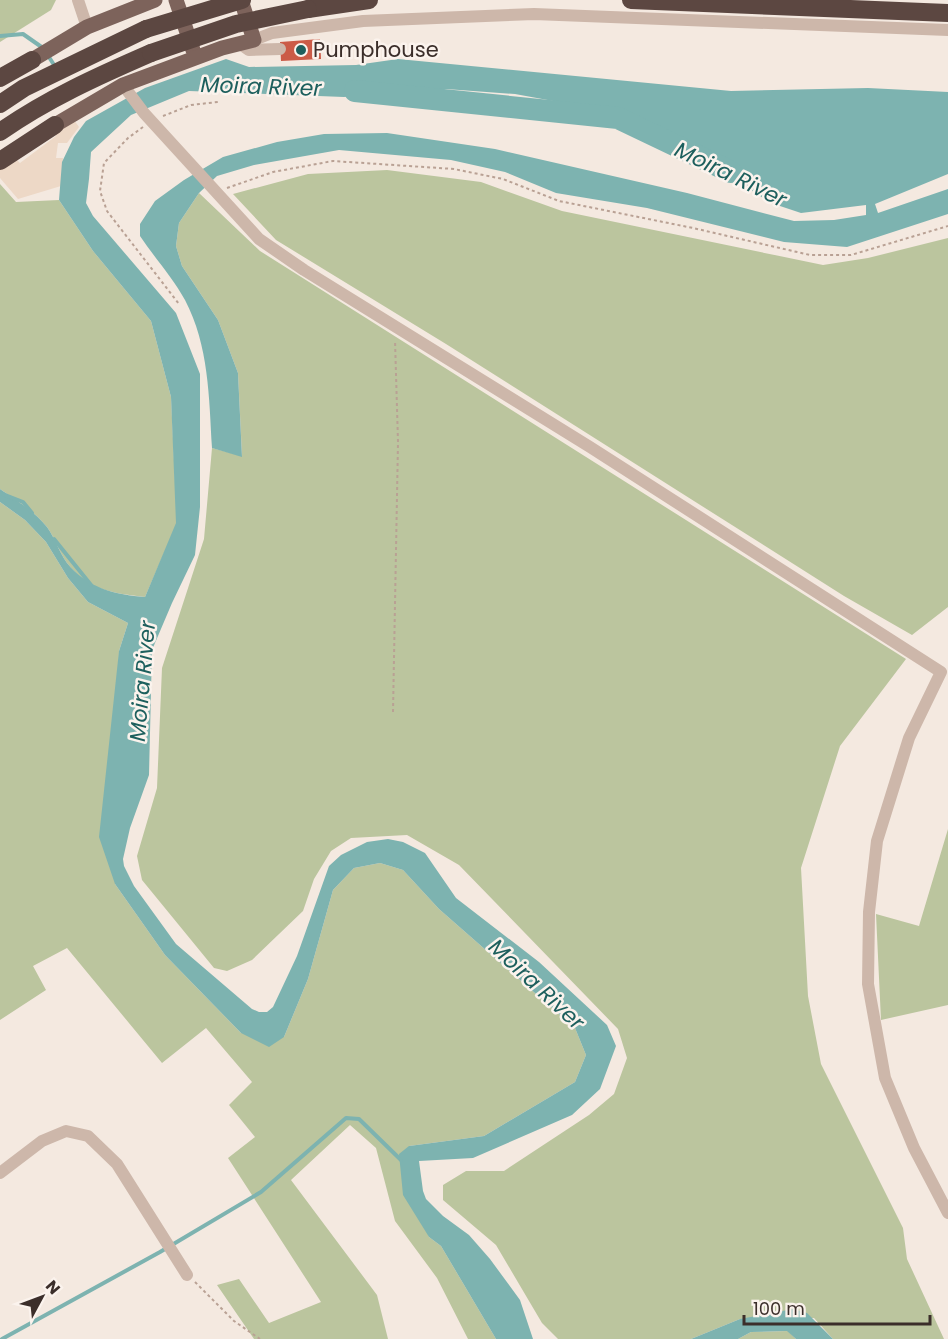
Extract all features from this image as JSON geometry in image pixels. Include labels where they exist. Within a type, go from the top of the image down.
[{"type":"highway","points":[[0,104],[24,87],[146,29],[242,0]]},
{"type":"highway","points":[[0,132],[29,112],[68,91],[150,52],[236,24],[308,9],[369,0]]},
{"type":"highway","points":[[631,0],[948,13]]},
{"type":"highway","points":[[0,78],[32,60]]},
{"type":"highway","points":[[0,161],[55,125]]},
{"type":"main road","points":[[105,20],[128,0]]},
{"type":"main road","points":[[32,60],[87,27],[155,0]]},
{"type":"main road","points":[[176,0],[195,58]]},
{"type":"main road","points":[[55,125],[89,105],[195,58],[247,42],[242,0]]},
{"type":"street","points":[[78,0],[87,27]]},
{"type":"street","points":[[279,49],[249,50],[247,42],[272,33],[363,21],[534,14],[948,30]]},
{"type":"street","points":[[126,90],[259,239],[304,270],[945,669],[909,738],[877,841],[869,912],[868,984],[885,1077],[914,1148],[948,1213]]},
{"type":"street","points":[[0,1173],[42,1141],[66,1131],[88,1136],[117,1164],[187,1275]]},
{"type":"path","points":[[179,304],[107,212],[100,191],[104,163],[148,117],[190,105],[218,102]]},
{"type":"path","points":[[216,192],[273,172],[333,161],[464,171],[503,179],[558,201],[693,228],[810,255],[851,255],[948,226]]},
{"type":"path","points":[[393,712],[398,442],[394,326]]},
{"type":"path","points":[[187,1275],[234,1321],[260,1339]]},
{"type":"green space","points":[[0,0],[56,0],[51,10],[0,42]]},
{"type":"green space","points":[[387,170],[481,182],[562,211],[823,265],[868,258],[948,238],[948,607],[912,635],[844,596],[446,344],[276,240],[233,194],[308,174]]},
{"type":"green space","points":[[0,184],[16,202],[59,200],[93,251],[151,321],[171,397],[177,523],[145,597],[112,592],[84,580],[67,563],[42,521],[0,489]]},
{"type":"green space","points":[[199,193],[260,251],[906,659],[840,746],[801,868],[808,996],[821,1064],[903,1228],[907,1259],[944,1339],[833,1339],[814,1318],[740,1319],[691,1339],[558,1339],[542,1323],[496,1245],[443,1200],[443,1185],[466,1171],[504,1171],[589,1115],[614,1094],[627,1058],[618,1029],[459,865],[407,835],[351,838],[331,851],[314,879],[303,911],[252,960],[227,971],[214,968],[142,880],[137,856],[157,788],[162,668],[204,539],[212,448],[242,456],[238,373],[218,320],[182,266],[176,246],[179,223]]},
{"type":"green space","points":[[0,502],[25,520],[46,542],[68,578],[88,602],[128,623],[119,651],[115,884],[165,955],[241,1033],[284,1037],[308,979],[333,890],[354,868],[380,863],[403,870],[439,909],[575,1028],[586,1055],[575,1082],[484,1136],[409,1146],[429,1237],[441,1246],[496,1339],[468,1339],[437,1278],[395,1221],[376,1148],[350,1125],[291,1180],[377,1295],[388,1339],[254,1339],[217,1285],[239,1279],[269,1323],[321,1302],[228,1158],[255,1137],[229,1105],[252,1082],[206,1028],[162,1063],[67,948],[33,966],[46,990],[0,1020]]},
{"type":"green space","points":[[948,829],[948,1005],[881,1020],[876,914],[919,926]]},
{"type":"green space","points":[[788,1331],[796,1339],[738,1339],[751,1332]]},
{"type":"shaded area","points":[[74,120],[79,127],[67,143],[58,143],[56,158],[63,158],[61,186],[18,199],[0,178],[0,168],[14,157],[20,163],[56,136],[53,131]]},
{"type":"water","points":[[226,59],[249,67],[356,65],[398,59],[731,91],[868,88],[948,92],[948,174],[875,204],[878,213],[948,189],[948,214],[847,247],[784,242],[647,208],[556,193],[505,172],[451,160],[339,150],[254,165],[217,176],[199,193],[179,223],[176,246],[182,266],[218,320],[238,373],[242,457],[212,448],[206,372],[193,317],[180,292],[140,236],[140,224],[155,201],[184,180],[223,157],[277,142],[324,134],[387,133],[495,149],[687,193],[794,221],[834,220],[866,215],[866,205],[801,213],[771,203],[675,141],[613,112],[515,94],[446,89],[344,97],[189,91],[131,115],[91,152],[86,203],[93,216],[176,313],[200,374],[200,507],[195,555],[152,650],[149,775],[130,828],[123,859],[124,866],[134,886],[176,944],[252,1009],[267,1012],[273,1007],[297,956],[329,866],[341,855],[367,842],[388,839],[403,842],[425,853],[456,898],[539,962],[607,1025],[616,1046],[600,1089],[572,1115],[473,1158],[419,1161],[426,1199],[443,1216],[469,1235],[490,1259],[520,1300],[533,1339],[496,1339],[441,1246],[429,1237],[403,1195],[399,1154],[409,1146],[484,1136],[575,1082],[586,1055],[575,1028],[439,909],[403,870],[380,863],[354,868],[333,890],[308,979],[284,1037],[269,1047],[241,1033],[165,955],[115,884],[99,837],[119,651],[128,623],[88,602],[68,578],[46,542],[25,520],[0,502],[0,489],[37,516],[50,531],[67,563],[84,579],[113,592],[145,597],[176,523],[171,397],[151,321],[93,251],[59,200],[62,162],[74,137],[86,121],[145,88]]},
{"type":"water","points":[[793,1309],[807,1313],[833,1339],[796,1339],[787,1331],[751,1332],[738,1339],[691,1339],[740,1319]]},
{"type":"building","name":"Pumphouse","points":[[320,39],[321,59],[281,61],[280,42]]},
{"type":"waterway","points":[[0,36],[23,34],[43,48]]},
{"type":"waterway","points":[[47,54],[56,68]]},
{"type":"waterway","name":"Moira River","points":[[355,91],[618,118],[731,172]]},
{"type":"waterway","points":[[0,493],[23,502],[32,513]]},
{"type":"waterway","points":[[54,539],[91,585]]},
{"type":"waterway","points":[[2,1339],[160,1252],[261,1192],[346,1118],[359,1119],[401,1160]]},
{"type":"place","name":"Pumphouse","points":[[301,50]]}]
